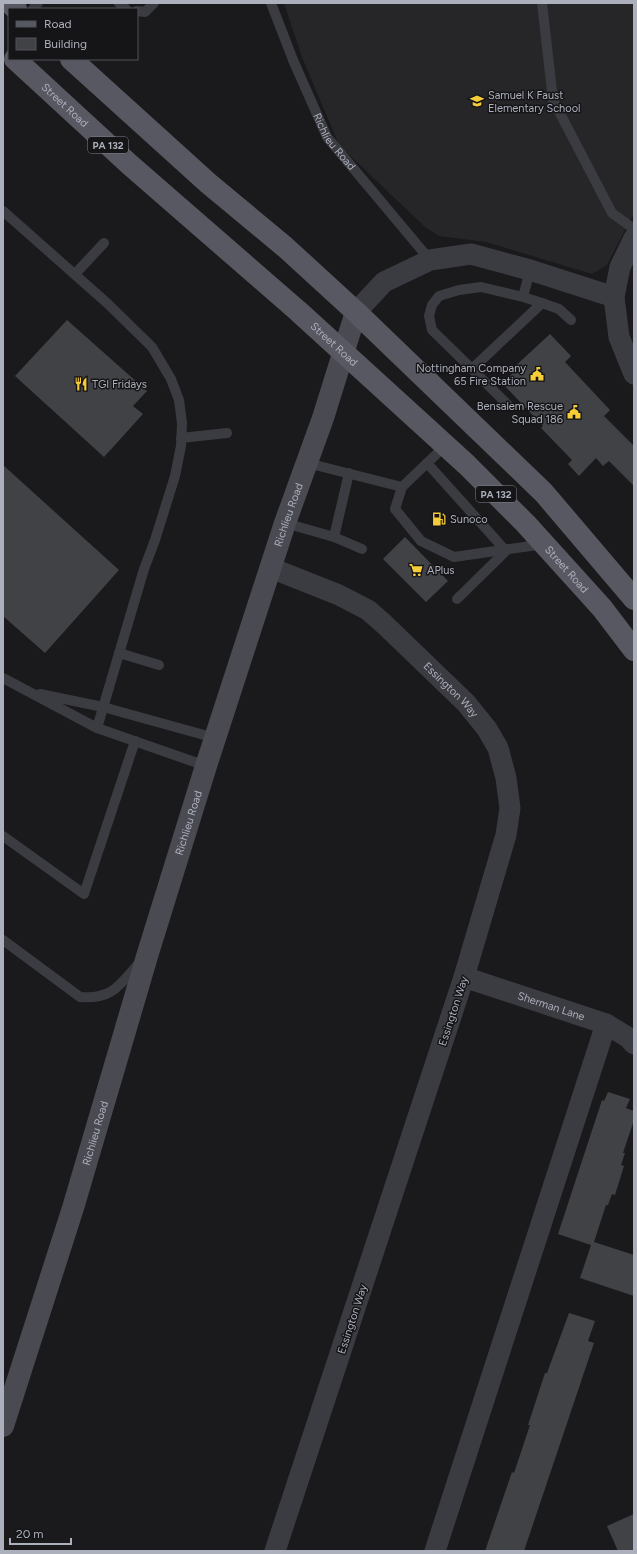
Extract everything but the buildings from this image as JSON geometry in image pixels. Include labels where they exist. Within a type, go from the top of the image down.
[{"type":"main road","name":"Street Road","points":[[16,60],[129,164],[298,311],[445,446],[544,544],[602,608],[634,650]]},
{"type":"main road","name":"PA 132","points":[[72,60],[208,183],[285,247],[356,312],[544,493],[634,599]]},
{"type":"main road","name":"Richlieu Road","points":[[3,1426],[73,1208],[148,953],[206,766],[285,523],[323,418],[356,312]]},
{"type":"street","points":[[634,238],[620,268],[614,297],[619,337],[634,374]]},
{"type":"street","name":"Richlieu Road","points":[[356,312],[384,282],[430,260],[471,254],[530,270],[614,297]]},
{"type":"street","name":"Essington Way","points":[[271,568],[339,595],[368,610],[466,703],[487,729],[498,748],[506,778],[510,808],[506,835],[464,977],[275,1551]]},
{"type":"street","name":"Sherman Lane","points":[[464,977],[606,1024],[629,1038],[634,1044]]},
{"type":"street","points":[[435,1551],[606,1024]]},
{"type":"lane","points":[[138,11],[145,12],[154,3]]},
{"type":"lane","name":"Richlieu Road","points":[[271,3],[293,60],[327,137],[430,260]]},
{"type":"lane","points":[[542,3],[553,100],[612,213],[634,229]]},
{"type":"lane","points":[[3,211],[75,274],[152,347],[171,379],[179,400],[182,438],[174,476],[102,707],[97,728]]},
{"type":"lane","points":[[75,274],[104,242]]},
{"type":"lane","points":[[523,297],[530,270]]},
{"type":"lane","points":[[508,405],[432,330],[429,316],[432,305],[439,296],[459,290],[481,287],[523,297],[559,309],[571,320]]},
{"type":"lane","points":[[472,369],[542,303]]},
{"type":"lane","points":[[182,438],[228,433]]},
{"type":"lane","points":[[445,446],[402,487],[395,509],[421,540],[454,557],[506,551],[544,544]]},
{"type":"lane","points":[[307,463],[402,487]]},
{"type":"lane","points":[[426,464],[506,551]]},
{"type":"lane","points":[[334,537],[349,473]]},
{"type":"lane","points":[[285,523],[334,537],[362,549]]},
{"type":"lane","points":[[457,599],[506,551]]},
{"type":"lane","points":[[119,653],[160,665]]},
{"type":"lane","points":[[3,678],[97,728],[206,766]]},
{"type":"lane","points":[[31,692],[102,707],[215,738]]},
{"type":"lane","points":[[3,836],[84,894],[135,741]]},
{"type":"lane","points":[[3,940],[80,997],[94,998],[104,996],[117,987],[148,953]]},
{"type":"shaded area","name":"Samuel K Faust Elementary School","points":[[284,3],[634,3],[634,213],[607,265],[592,274],[486,242],[439,236],[425,227],[339,145],[302,57]]},
{"type":"place","name":"Samuel K Faust Elementary School","points":[[477,101]]},
{"type":"place","name":"Nottingham Company 65 Fire Station","points":[[537,374]]},
{"type":"place","name":"TGI Fridays","points":[[81,384]]},
{"type":"place","name":"Bensalem Rescue Squad 186","points":[[574,412]]},
{"type":"place","name":"Sunoco","points":[[439,519]]},
{"type":"place","name":"APlus","points":[[416,570]]}]
